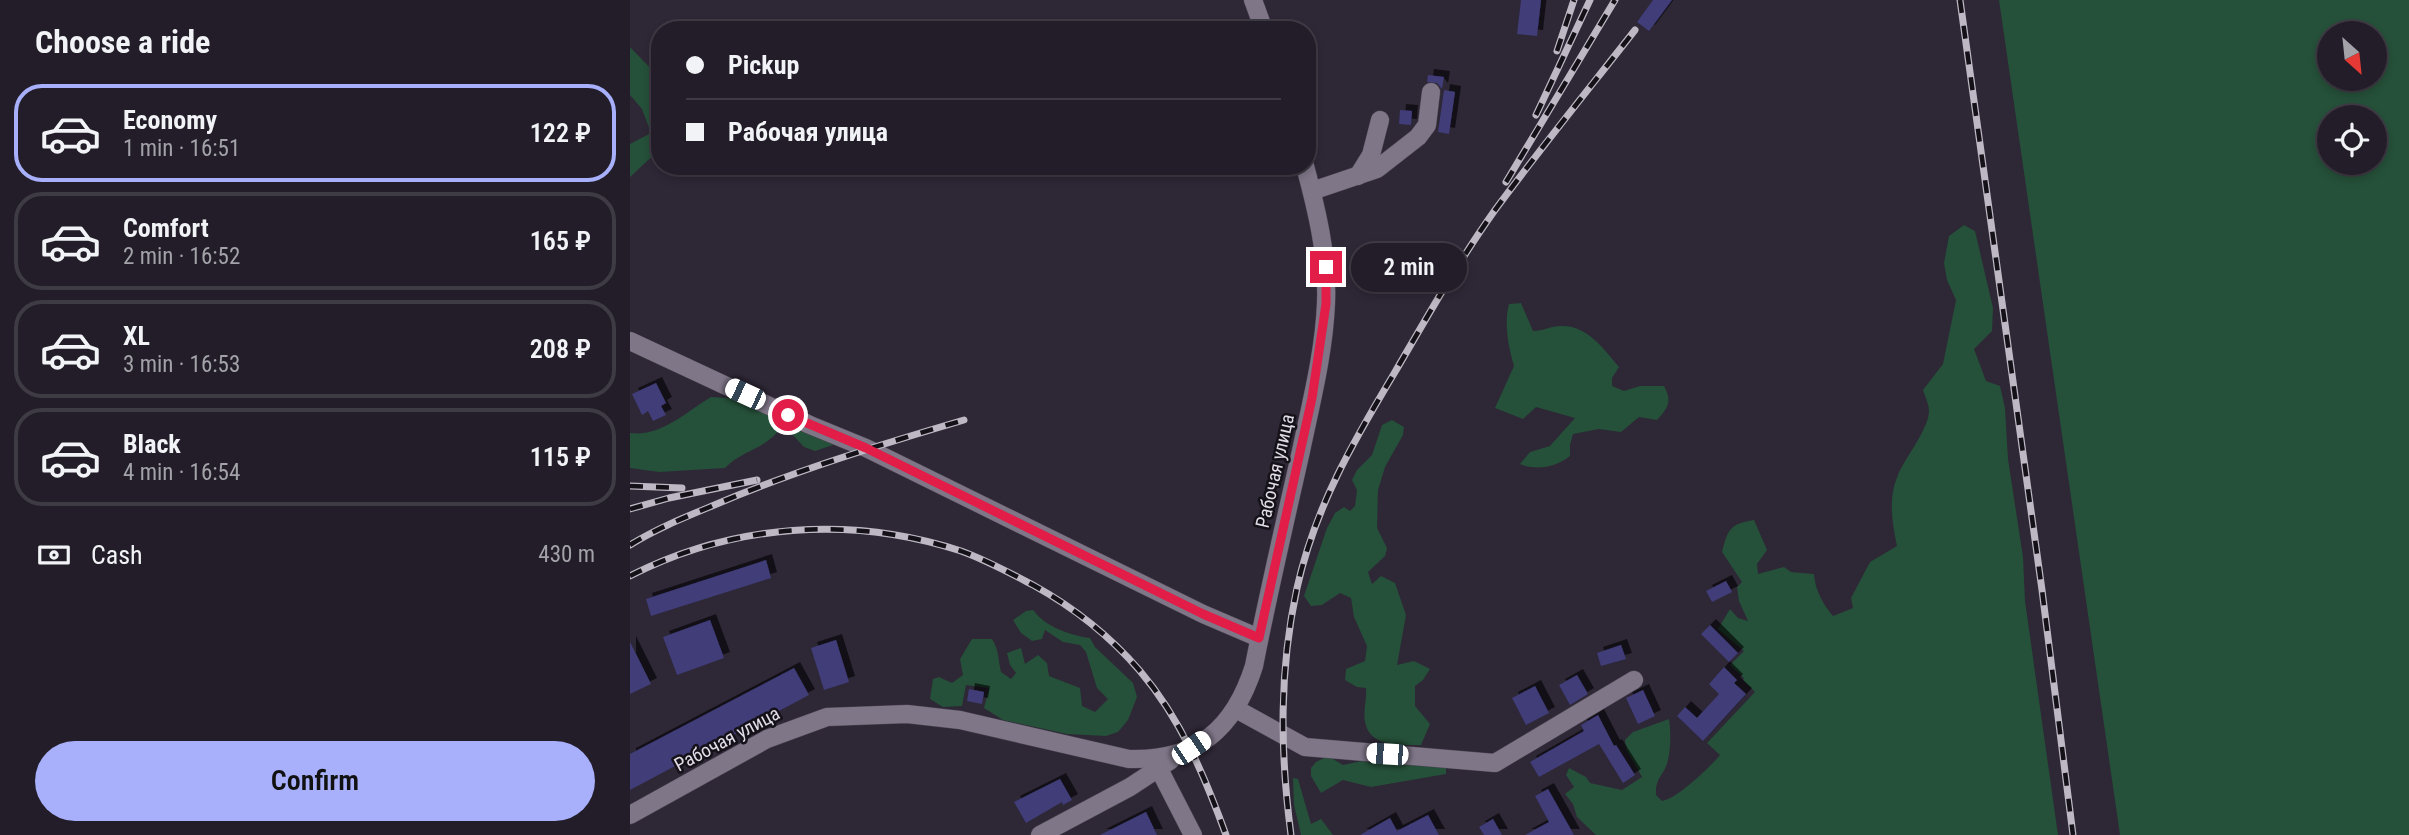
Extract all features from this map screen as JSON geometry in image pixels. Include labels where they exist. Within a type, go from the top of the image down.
[{"type":"street","points":[[1253,0],[1261,21]]},
{"type":"street","points":[[1312,191],[1377,169],[1418,137],[1427,125],[1432,92]]},
{"type":"street","points":[[1358,176],[1371,155],[1380,120]]},
{"type":"street","name":"Рабочая улица","points":[[1040,835],[1130,787],[1210,736],[1236,709],[1246,690],[1322,345],[1326,267],[1321,230],[1308,175]]},
{"type":"street","points":[[630,341],[810,425],[866,448],[1203,614],[1259,638]]},
{"type":"street","points":[[1236,709],[1305,747],[1495,763],[1634,680]]},
{"type":"street","name":"Рабочая улица","points":[[630,816],[766,739],[827,717],[907,714],[960,720],[1129,759],[1155,760],[1180,754]]},
{"type":"street","points":[[1158,767],[1193,835]]},
{"type":"green space","points":[[1999,0],[2409,0],[2409,835],[2120,835]]},
{"type":"green space","points":[[630,47],[651,69],[651,133],[642,109],[630,95]]},
{"type":"green space","points":[[651,133],[651,157],[630,177],[630,144]]},
{"type":"green space","points":[[1964,225],[1975,231],[1993,308],[1992,331],[1974,349],[1986,381],[2000,386],[2005,408],[2008,459],[2023,557],[2025,601],[2058,835],[1596,835],[1577,817],[1573,804],[1565,794],[1574,787],[1566,775],[1569,768],[1586,777],[1590,783],[1622,790],[1642,777],[1626,749],[1625,740],[1633,732],[1669,719],[1668,759],[1658,782],[1656,795],[1662,801],[1669,799],[1693,782],[1720,755],[1707,743],[1755,692],[1730,665],[1744,651],[1718,629],[1730,609],[1738,618],[1748,621],[1739,601],[1737,587],[1742,582],[1722,552],[1731,529],[1740,523],[1754,520],[1767,550],[1757,564],[1758,574],[1784,567],[1791,572],[1814,574],[1820,596],[1833,616],[1853,608],[1851,598],[1870,562],[1897,546],[1892,519],[1893,492],[1901,468],[1928,418],[1929,409],[1923,390],[1943,364],[1956,300],[1947,280],[1944,263],[1949,236]]},
{"type":"green space","points":[[1521,303],[1533,331],[1557,326],[1570,327],[1579,329],[1594,339],[1619,367],[1612,378],[1612,386],[1624,391],[1640,386],[1664,386],[1668,404],[1657,420],[1639,417],[1621,432],[1599,429],[1573,434],[1570,456],[1565,460],[1539,467],[1520,464],[1530,452],[1550,446],[1575,418],[1536,407],[1523,419],[1495,408],[1514,366],[1507,335],[1509,304]]},
{"type":"green space","points":[[711,397],[745,399],[833,435],[833,445],[815,451],[804,447],[791,433],[779,430],[767,442],[725,468],[659,472],[630,468],[630,433],[663,427]]},
{"type":"green space","points":[[1392,420],[1404,427],[1403,435],[1385,467],[1378,490],[1377,528],[1387,548],[1385,556],[1368,572],[1372,584],[1381,576],[1395,583],[1406,615],[1397,665],[1414,661],[1430,669],[1415,686],[1415,706],[1430,724],[1421,745],[1387,743],[1373,737],[1368,730],[1365,722],[1366,688],[1357,687],[1345,680],[1346,669],[1365,661],[1367,646],[1354,617],[1351,598],[1340,593],[1322,605],[1311,606],[1304,596],[1327,528],[1335,513],[1344,507],[1350,511],[1355,506],[1357,490],[1352,480],[1357,470],[1372,455],[1382,425]]},
{"type":"green space","points":[[1033,610],[1044,621],[1058,629],[1090,638],[1095,647],[1133,683],[1137,697],[1128,720],[1118,732],[1106,736],[1067,734],[1003,720],[984,708],[989,688],[966,685],[962,706],[943,707],[930,699],[933,679],[939,677],[952,683],[963,675],[960,659],[972,639],[992,639],[1001,672],[1011,679],[1016,673],[1010,665],[1007,653],[1021,648],[1025,664],[1038,655],[1047,663],[1049,676],[1080,688],[1082,706],[1095,712],[1108,699],[1097,688],[1086,652],[1080,645],[1063,642],[1045,630],[1042,639],[1032,641],[1021,633],[1013,620],[1026,611]]},
{"type":"green space","points":[[1328,756],[1343,765],[1362,761],[1372,763],[1382,756],[1446,766],[1446,774],[1371,787],[1343,780],[1321,793],[1311,776],[1311,768]]},
{"type":"green space","points":[[1293,778],[1298,779],[1311,824],[1321,819],[1333,835],[1301,835],[1294,805]]},
{"type":"building","points":[[1521,0],[1541,0],[1537,36],[1517,34]]},
{"type":"building","points":[[1653,0],[1672,0],[1649,31],[1637,22]]},
{"type":"building","points":[[1428,75],[1444,77],[1442,89],[1437,83],[1427,82]]},
{"type":"building","points":[[1444,90],[1455,92],[1449,134],[1438,132]]},
{"type":"building","points":[[1400,110],[1412,111],[1411,125],[1399,124]]},
{"type":"building","points":[[656,383],[666,403],[661,406],[666,415],[653,421],[648,411],[642,415],[632,394]]},
{"type":"building","points":[[766,560],[771,578],[651,616],[646,599]]},
{"type":"building","points":[[1726,581],[1732,592],[1712,602],[1706,591]]},
{"type":"building","points":[[710,620],[724,658],[677,675],[663,637]]},
{"type":"building","points":[[1710,625],[1738,653],[1729,662],[1701,634]]},
{"type":"building","points":[[836,640],[849,682],[824,690],[811,648]]},
{"type":"building","points":[[630,642],[651,684],[630,694]]},
{"type":"building","points":[[1621,645],[1626,659],[1601,666],[1597,653]]},
{"type":"building","points":[[1724,667],[1737,680],[1734,683],[1746,694],[1703,741],[1677,716],[1685,707],[1697,718],[1719,694],[1709,684]]},
{"type":"building","points":[[794,668],[809,695],[630,790],[630,754]]},
{"type":"building","points":[[1577,675],[1588,694],[1570,705],[1559,685]]},
{"type":"building","points":[[1535,686],[1549,713],[1526,725],[1512,698]]},
{"type":"building","points":[[969,689],[984,692],[982,704],[967,701]]},
{"type":"building","points":[[1643,690],[1655,716],[1638,724],[1626,698]]},
{"type":"building","points":[[1598,715],[1614,746],[1616,745],[1635,775],[1623,783],[1599,744],[1539,777],[1530,762],[1584,731],[1581,725]]},
{"type":"building","points":[[1060,779],[1072,800],[1063,805],[1062,802],[1026,823],[1014,802]]},
{"type":"building","points":[[1548,789],[1574,835],[1525,835],[1549,822],[1535,796]]},
{"type":"building","points":[[1146,812],[1157,835],[1100,835]]},
{"type":"building","points":[[1428,815],[1439,835],[1360,835],[1390,818],[1397,831]]},
{"type":"building","points":[[1493,819],[1502,835],[1484,835],[1479,827]]},
{"type":"railway","points":[[1557,51],[1574,0]]},
{"type":"railway","points":[[1536,115],[1590,0]]},
{"type":"railway","points":[[1506,182],[1615,0]]},
{"type":"railway","points":[[1960,0],[2042,590],[2073,835]]},
{"type":"railway","points":[[1291,835],[1283,742],[1287,650],[1297,588],[1325,503],[1364,424],[1468,250],[1512,187],[1635,30]]},
{"type":"railway","points":[[630,545],[680,519],[774,481],[964,420]]},
{"type":"railway","points":[[630,509],[757,480]]},
{"type":"railway","points":[[630,486],[682,488]]},
{"type":"railway","points":[[630,576],[709,545],[792,530],[877,532],[919,540],[980,558],[1033,585],[1077,613],[1104,634],[1140,671],[1155,689],[1180,729],[1226,835]]},
{"type":"route","points":[[788,415],[866,448],[1203,614],[1259,638],[1322,345],[1326,267]]}]
